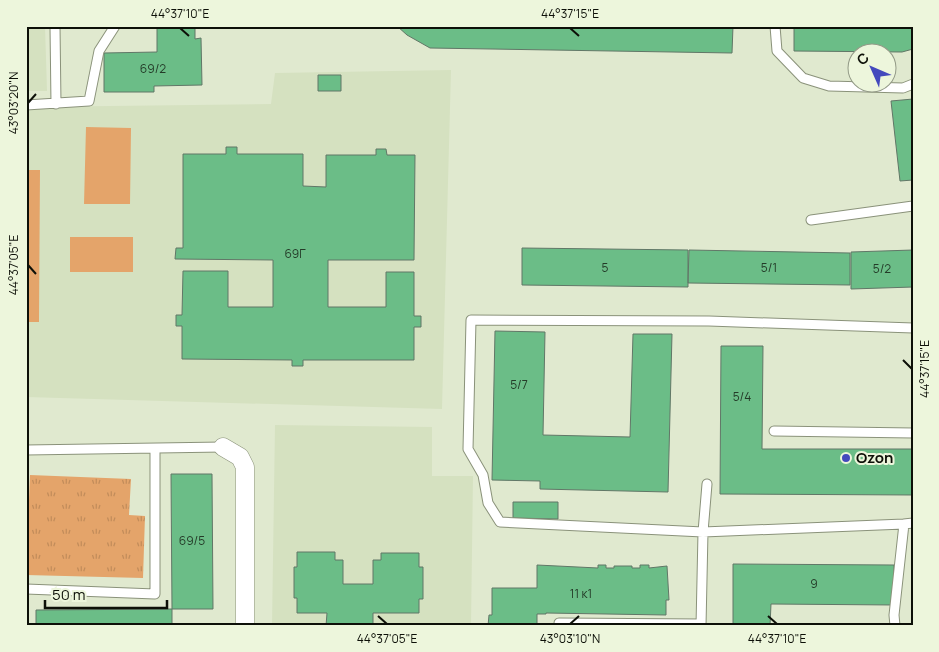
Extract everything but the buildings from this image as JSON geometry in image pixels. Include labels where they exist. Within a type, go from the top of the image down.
[{"type":"street","points":[[223,447],[240,457],[245,466],[245,626]]},
{"type":"lane","points":[[55,26],[56,104]]},
{"type":"lane","points":[[26,105],[89,102],[99,51],[115,26]]},
{"type":"lane","points":[[776,26],[777,51],[803,78],[829,86],[903,88],[913,84]]},
{"type":"lane","points":[[811,220],[913,206]]},
{"type":"lane","points":[[895,626],[894,615],[908,524],[703,532],[500,522],[488,503],[483,475],[468,448],[471,320],[708,321],[913,328]]},
{"type":"lane","points":[[774,431],[913,433]]},
{"type":"lane","points":[[26,450],[223,447]]},
{"type":"lane","points":[[26,589],[155,594],[155,449]]},
{"type":"lane","points":[[559,626],[560,623],[701,625],[703,532],[707,484]]},
{"type":"shaded area","points":[[26,26],[45,26],[47,91],[26,91]]},
{"type":"shaded area","points":[[451,70],[442,409],[26,397],[26,107],[271,104],[275,73]]},
{"type":"shaded area","points":[[275,425],[432,427],[432,476],[473,476],[471,626],[272,626]]},
{"type":"green space","points":[[86,127],[131,128],[130,204],[84,204]]},
{"type":"green space","points":[[26,170],[40,170],[39,322],[26,322]]},
{"type":"green space","points":[[70,237],[133,237],[133,272],[70,272]]},
{"type":"green space","points":[[30,475],[131,479],[129,515],[145,516],[143,578],[26,575]]},
{"type":"place","name":"Ozon","points":[[846,458]]}]
